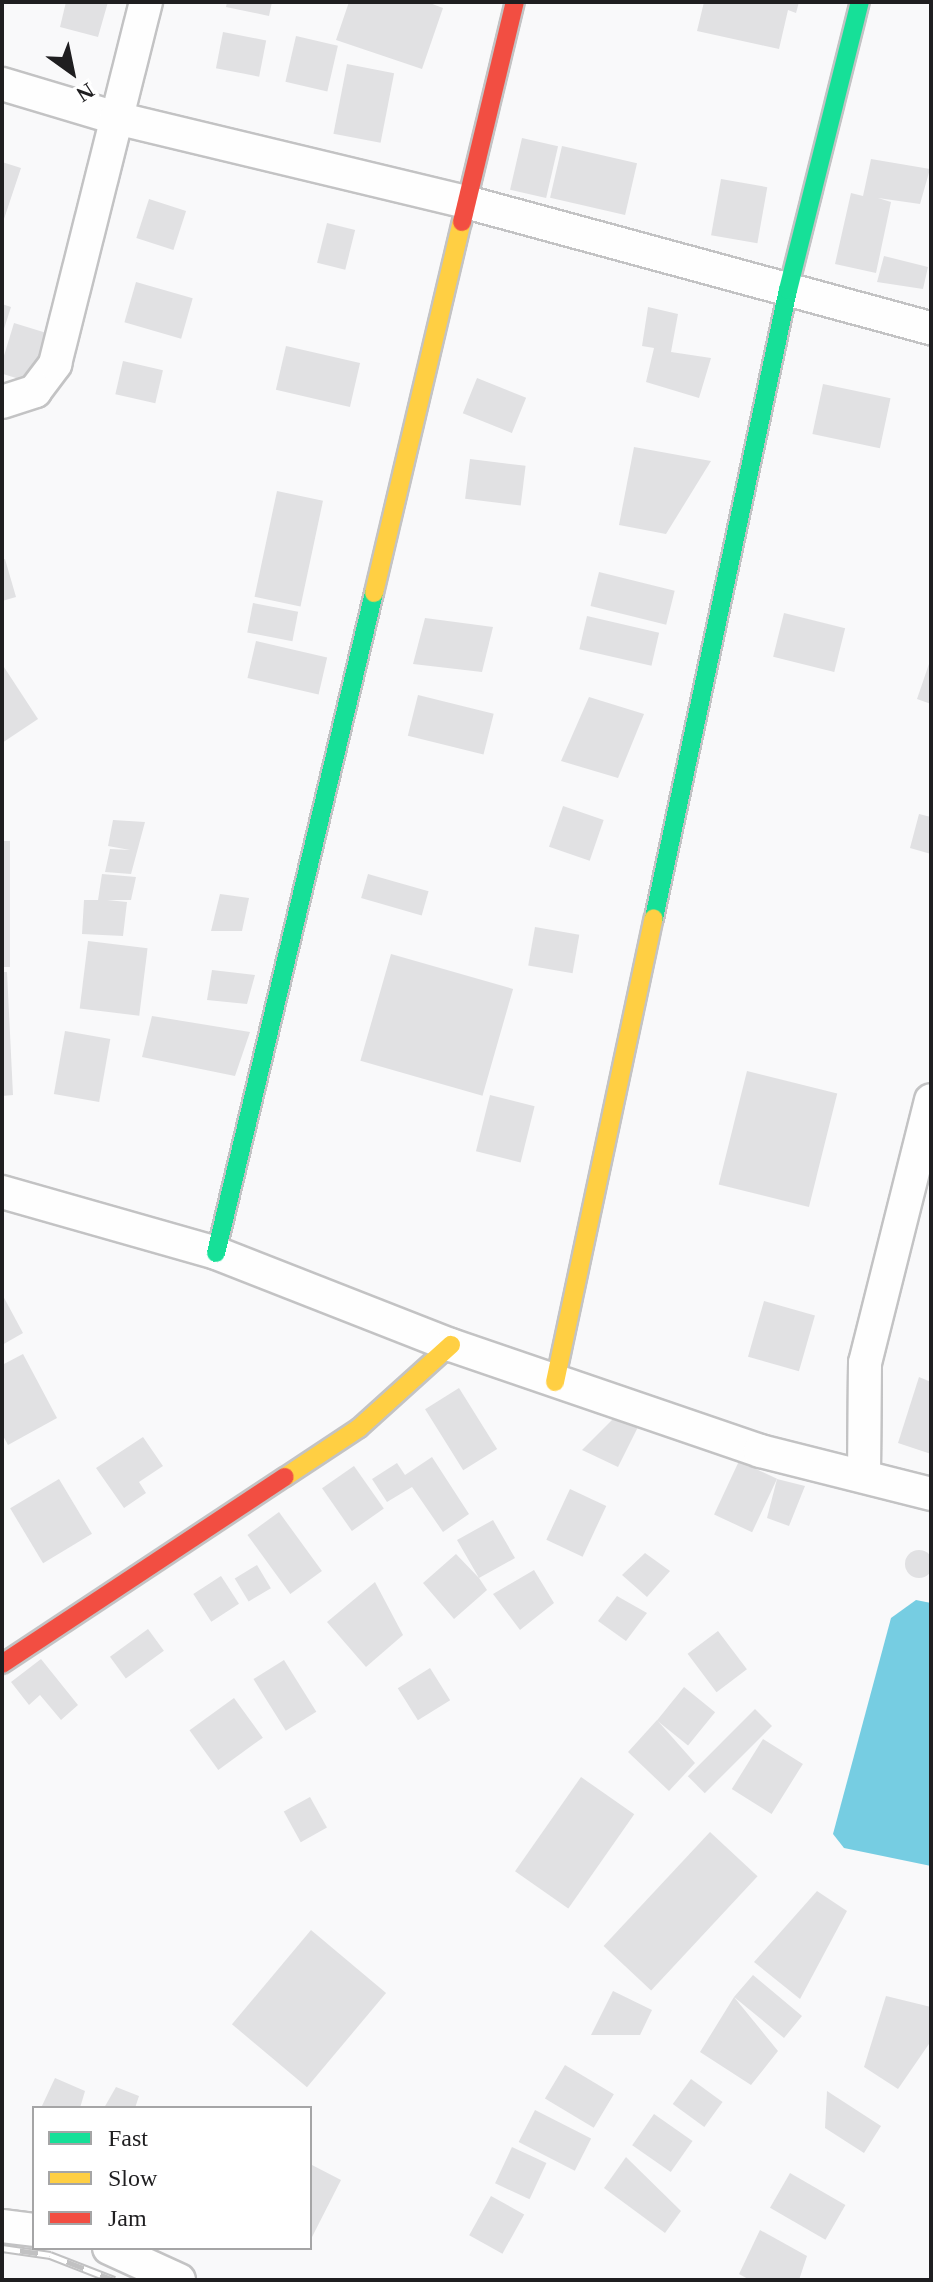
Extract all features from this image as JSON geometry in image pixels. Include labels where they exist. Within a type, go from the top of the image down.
[{"type":"street","points":[[2,402],[35,391],[55,364],[146,2]]},
{"type":"street","points":[[216,1253],[515,2]]},
{"type":"street","points":[[555,1382],[788,290],[860,2]]},
{"type":"street","points":[[2,84],[116,118],[466,202],[931,328]]},
{"type":"street","points":[[864,1476],[865,1363],[931,1100]]},
{"type":"street","points":[[2,1192],[216,1253],[451,1345],[760,1451],[931,1494]]},
{"type":"street","points":[[2,1664],[359,1428],[451,1345]]},
{"type":"street","points":[[2,2226],[32,2230]]},
{"type":"street","points":[[113,2250],[179,2280]]},
{"type":"water","points":[[916,1600],[931,1603],[931,1866],[844,1848],[833,1834],[891,1618]]},
{"type":"building","points":[[66,2],[108,2],[98,37],[60,27]]},
{"type":"building","points":[[227,2],[272,2],[269,16],[226,7]]},
{"type":"building","points":[[349,2],[427,2],[443,8],[422,69],[336,40]]},
{"type":"building","points":[[704,2],[799,2],[796,13],[788,10],[779,49],[697,31]]},
{"type":"building","points":[[223,32],[266,40],[259,77],[216,68]]},
{"type":"building","points":[[296,36],[338,46],[327,91],[285,82]]},
{"type":"building","points":[[347,64],[394,73],[381,143],[333,134]]},
{"type":"building","points":[[522,138],[558,146],[546,198],[510,190]]},
{"type":"building","points":[[562,146],[637,163],[625,215],[550,198]]},
{"type":"building","points":[[871,159],[930,169],[920,204],[878,198],[891,202],[876,273],[835,264],[851,193],[863,196]]},
{"type":"building","points":[[2,162],[21,168],[3,222],[2,222]]},
{"type":"building","points":[[721,179],[767,187],[757,243],[711,235]]},
{"type":"building","points":[[149,199],[186,211],[173,250],[136,238]]},
{"type":"building","points":[[327,223],[355,230],[345,270],[317,263]]},
{"type":"building","points":[[884,256],[928,267],[923,289],[877,282]]},
{"type":"building","points":[[136,282],[193,298],[181,339],[124,322]]},
{"type":"building","points":[[2,304],[11,307],[3,332],[2,332]]},
{"type":"building","points":[[648,307],[678,314],[671,352],[711,358],[699,398],[646,382],[654,348],[642,346]]},
{"type":"building","points":[[14,323],[47,333],[31,383],[2,374],[2,362]]},
{"type":"building","points":[[286,346],[360,363],[350,407],[276,390]]},
{"type":"building","points":[[123,361],[163,370],[155,403],[115,394]]},
{"type":"building","points":[[477,378],[526,398],[512,433],[463,413]]},
{"type":"building","points":[[823,384],[890,398],[880,448],[812,434]]},
{"type":"building","points":[[634,447],[711,461],[666,534],[619,525]]},
{"type":"building","points":[[470,459],[526,466],[521,506],[465,499]]},
{"type":"building","points":[[277,491],[323,501],[301,606],[255,597]]},
{"type":"building","points":[[5,559],[16,597],[2,601],[2,560]]},
{"type":"building","points":[[599,572],[675,591],[666,625],[591,606]]},
{"type":"building","points":[[253,603],[298,612],[292,641],[247,632]]},
{"type":"building","points":[[784,613],[845,628],[834,672],[773,657]]},
{"type":"building","points":[[587,616],[659,633],[651,666],[579,649]]},
{"type":"building","points":[[425,618],[493,627],[482,672],[413,664]]},
{"type":"building","points":[[256,641],[327,657],[319,694],[247,678]]},
{"type":"building","points":[[931,658],[931,704],[917,699]]},
{"type":"building","points":[[2,664],[38,719],[2,743]]},
{"type":"building","points":[[418,695],[494,714],[484,755],[408,736]]},
{"type":"building","points":[[589,697],[644,714],[618,778],[561,761]]},
{"type":"building","points":[[563,806],[604,820],[590,861],[549,847]]},
{"type":"building","points":[[919,814],[931,817],[931,854],[910,848]]},
{"type":"building","points":[[113,820],[145,822],[131,874],[105,872],[110,849],[130,850],[108,846]]},
{"type":"building","points":[[2,841],[10,841],[10,967],[2,967]]},
{"type":"building","points":[[102,874],[136,877],[131,900],[107,900],[127,902],[123,936],[82,934],[84,900],[98,900]]},
{"type":"building","points":[[368,874],[429,891],[422,915],[361,898]]},
{"type":"building","points":[[220,894],[249,898],[242,931],[211,931]]},
{"type":"building","points":[[535,927],[579,935],[573,973],[528,965]]},
{"type":"building","points":[[88,941],[148,948],[139,1016],[80,1008]]},
{"type":"building","points":[[391,954],[513,989],[482,1096],[360,1061]]},
{"type":"building","points":[[212,970],[255,975],[247,1004],[207,1000]]},
{"type":"building","points":[[2,972],[7,972],[13,1095],[2,1096]]},
{"type":"building","points":[[152,1016],[250,1032],[235,1076],[142,1057]]},
{"type":"building","points":[[65,1031],[110,1039],[99,1102],[54,1094]]},
{"type":"building","points":[[747,1071],[837,1093],[809,1207],[719,1185]]},
{"type":"building","points":[[490,1095],[535,1106],[521,1162],[476,1151]]},
{"type":"building","points":[[2,1294],[23,1333],[2,1345]]},
{"type":"building","points":[[764,1301],[815,1316],[799,1371],[748,1357]]},
{"type":"building","points":[[23,1354],[57,1418],[8,1445],[2,1434],[2,1365]]},
{"type":"building","points":[[919,1377],[931,1382],[931,1454],[898,1443]]},
{"type":"building","points":[[459,1388],[497,1449],[463,1470],[425,1409]]},
{"type":"building","points":[[617,1415],[639,1425],[618,1467],[582,1450]]},
{"type":"building","points":[[143,1437],[163,1466],[139,1482],[146,1493],[124,1508],[96,1468]]},
{"type":"building","points":[[432,1457],[469,1514],[443,1532],[412,1487],[387,1502],[372,1479],[397,1463],[405,1475]]},
{"type":"building","points":[[739,1461],[777,1479],[752,1532],[714,1514]]},
{"type":"building","points":[[354,1466],[384,1509],[352,1531],[322,1488]]},
{"type":"building","points":[[59,1479],[92,1534],[43,1563],[10,1508]]},
{"type":"building","points":[[777,1479],[805,1486],[789,1526],[767,1518]]},
{"type":"building","points":[[570,1489],[606,1506],[583,1557],[546,1540]]},
{"type":"building","points":[[279,1512],[322,1571],[290,1594],[247,1535]]},
{"type":"building","points":[[493,1520],[515,1558],[479,1578],[457,1540]]},
{"type":"building","points":[[919,1550],[929,1554],[933,1564],[929,1574],[919,1578],[909,1574],[905,1564],[909,1554]]},
{"type":"building","points":[[645,1553],[670,1571],[647,1597],[622,1575]]},
{"type":"building","points":[[456,1554],[487,1590],[454,1619],[423,1583]]},
{"type":"building","points":[[257,1565],[271,1588],[249,1602],[235,1578]]},
{"type":"building","points":[[534,1570],[554,1603],[520,1630],[493,1594]]},
{"type":"building","points":[[221,1576],[239,1604],[211,1622],[193,1594]]},
{"type":"building","points":[[375,1582],[403,1635],[366,1667],[327,1622]]},
{"type":"building","points":[[617,1596],[647,1613],[626,1641],[598,1621]]},
{"type":"building","points":[[148,1629],[164,1651],[126,1678],[110,1657]]},
{"type":"building","points":[[718,1631],[747,1669],[717,1692],[688,1654]]},
{"type":"building","points":[[41,1659],[78,1705],[61,1720],[40,1695],[29,1705],[11,1682]]},
{"type":"building","points":[[284,1660],[316,1712],[286,1731],[253,1679]]},
{"type":"building","points":[[430,1668],[450,1700],[418,1720],[398,1688]]},
{"type":"building","points":[[684,1687],[715,1712],[688,1746],[657,1720]]},
{"type":"building","points":[[234,1698],[263,1738],[218,1770],[190,1730]]},
{"type":"building","points":[[755,1709],[772,1726],[705,1793],[688,1776]]},
{"type":"building","points":[[657,1720],[695,1763],[669,1791],[628,1752]]},
{"type":"building","points":[[763,1739],[803,1764],[772,1814],[732,1789]]},
{"type":"building","points":[[581,1777],[634,1814],[568,1908],[515,1871]]},
{"type":"building","points":[[310,1797],[327,1828],[301,1842],[284,1812]]},
{"type":"building","points":[[710,1832],[758,1876],[651,1990],[604,1946]]},
{"type":"building","points":[[817,1891],[847,1911],[800,1999],[754,1962]]},
{"type":"building","points":[[311,1930],[386,1993],[307,2087],[232,2024]]},
{"type":"building","points":[[753,1975],[802,2016],[784,2038],[734,1997]]},
{"type":"building","points":[[613,1991],[652,2010],[640,2035],[591,2035]]},
{"type":"building","points":[[886,1996],[931,2007],[931,2041],[898,2089],[864,2067]]},
{"type":"building","points":[[734,1997],[778,2051],[751,2085],[700,2052]]},
{"type":"building","points":[[565,2065],[614,2094],[594,2128],[545,2098]]},
{"type":"building","points":[[55,2078],[85,2091],[81,2106],[42,2106]]},
{"type":"building","points":[[691,2079],[723,2102],[704,2127],[673,2104]]},
{"type":"building","points":[[116,2087],[139,2096],[136,2106],[105,2106]]},
{"type":"building","points":[[827,2091],[881,2126],[864,2153],[825,2128]]},
{"type":"building","points":[[535,2110],[591,2139],[575,2171],[519,2142]]},
{"type":"building","points":[[654,2114],[693,2141],[671,2172],[632,2145]]},
{"type":"building","points":[[512,2147],[546,2163],[530,2199],[495,2183]]},
{"type":"building","points":[[626,2157],[681,2211],[665,2233],[604,2188]]},
{"type":"building","points":[[312,2165],[341,2180],[312,2237]]},
{"type":"building","points":[[790,2173],[845,2205],[825,2240],[770,2208]]},
{"type":"building","points":[[491,2196],[524,2214],[502,2254],[469,2235]]},
{"type":"building","points":[[760,2230],[807,2256],[799,2280],[750,2280],[739,2274]]},
{"type":"railway","points":[[2,2248],[50,2255],[114,2280]]},
{"type":"traffic: fast","points":[[654,918],[788,290],[860,2]]},
{"type":"traffic: fast","points":[[216,1253],[374,593]]},
{"type":"traffic: slow","points":[[374,593],[462,222]]},
{"type":"traffic: slow","points":[[555,1382],[654,918]]},
{"type":"traffic: slow","points":[[285,1477],[359,1428],[451,1345]]},
{"type":"traffic: jam","points":[[462,222],[515,2]]},
{"type":"traffic: jam","points":[[2,1664],[285,1477]]}]
